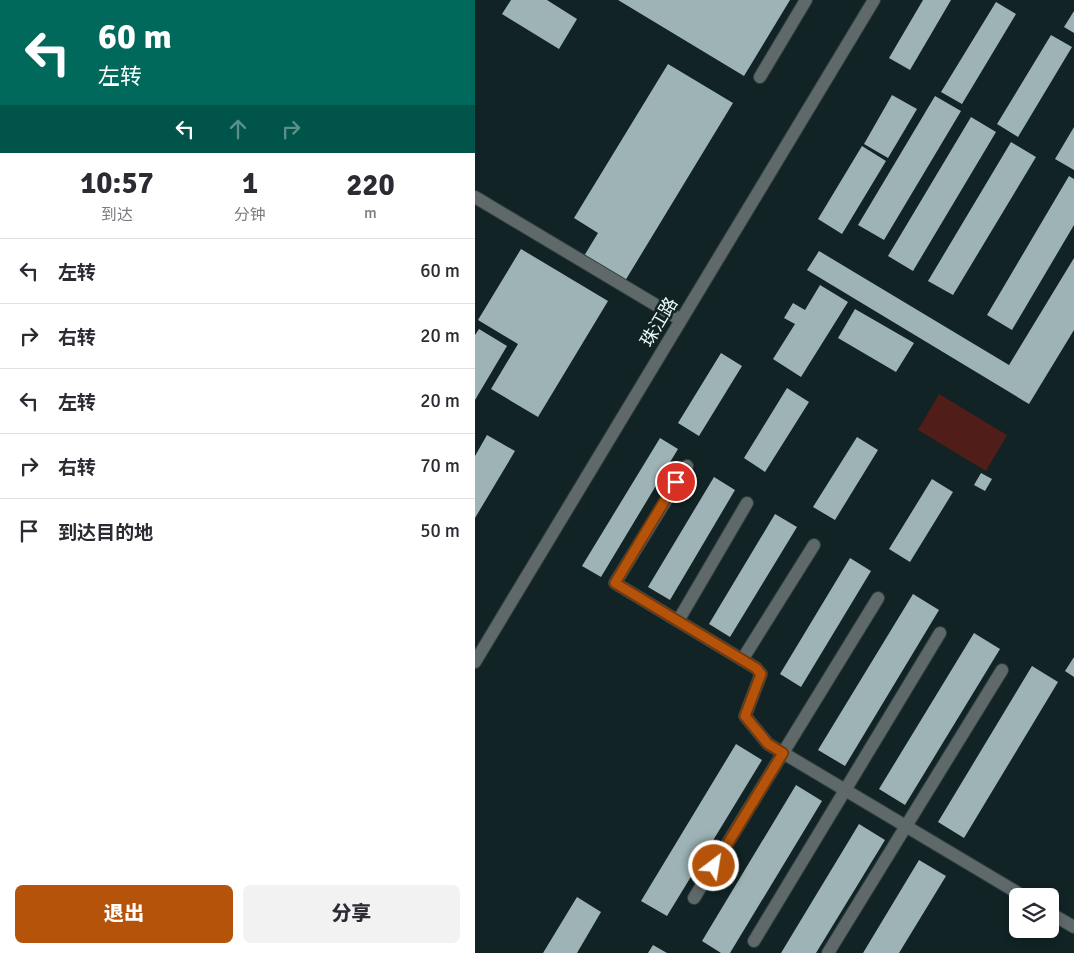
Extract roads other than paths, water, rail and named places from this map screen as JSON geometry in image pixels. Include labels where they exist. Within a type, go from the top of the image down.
[{"type":"street","points":[[760,77],[805,0]]},
{"type":"street","name":"珠江路","points":[[475,662],[874,0]]},
{"type":"street","points":[[475,197],[681,320]]},
{"type":"street","points":[[687,466],[615,583],[756,668],[761,674],[745,716],[768,744],[1010,888]]},
{"type":"street","points":[[678,621],[747,503]]},
{"type":"street","points":[[743,660],[814,545]]},
{"type":"street","points":[[694,898],[878,598]]},
{"type":"street","points":[[754,941],[940,633]]},
{"type":"street","points":[[828,953],[1002,670]]},
{"type":"street","points":[[1059,918],[1074,927]]}]
